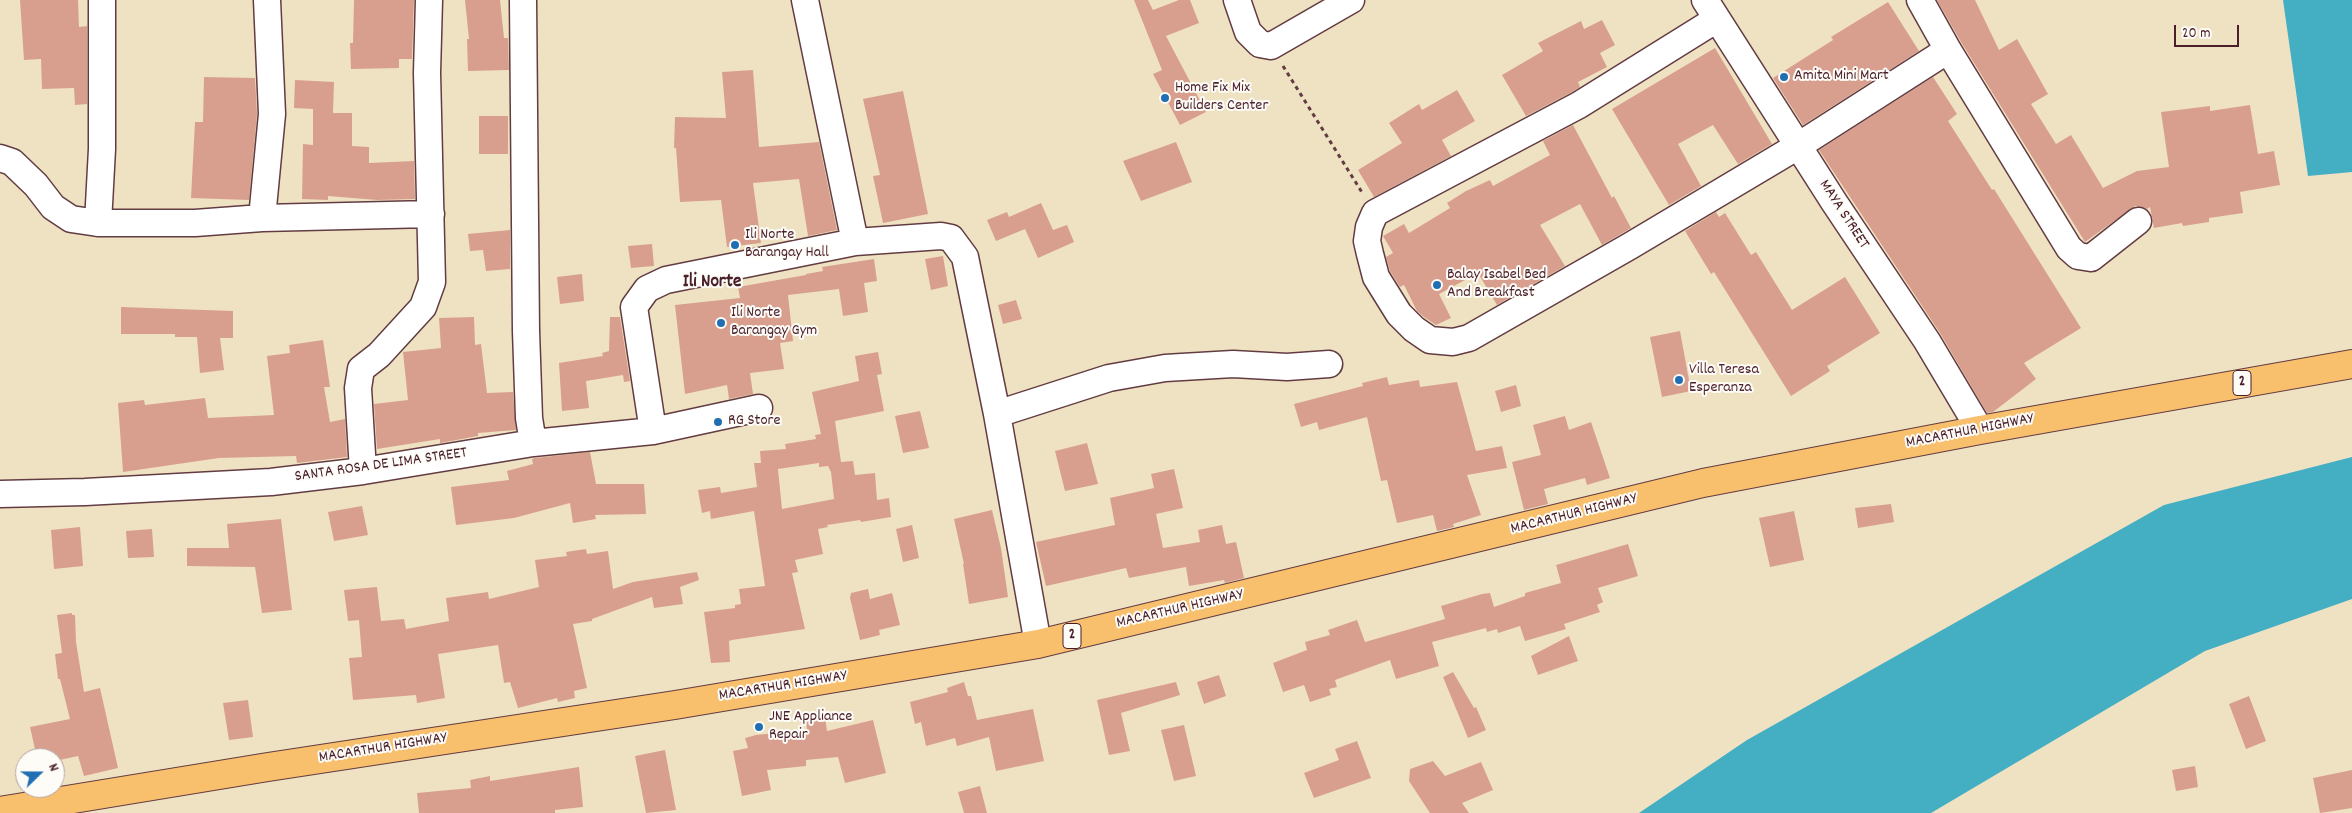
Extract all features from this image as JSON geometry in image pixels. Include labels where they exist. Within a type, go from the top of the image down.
[{"type":"highway","name":"MACARTHUR HIGHWAY","points":[[0,811],[268,767],[675,705],[1038,644],[1703,483],[1980,430],[2352,364]]},
{"type":"street","points":[[98,223],[102,149],[102,0]]},
{"type":"street","points":[[262,218],[272,114],[267,0]]},
{"type":"street","points":[[363,471],[358,388],[361,369],[393,341],[423,307],[432,282],[427,72],[429,0]]},
{"type":"street","points":[[523,0],[526,331],[529,418],[533,443]]},
{"type":"street","points":[[805,0],[855,242]]},
{"type":"street","points":[[1237,0],[1248,32],[1260,44],[1271,46],[1351,0]]},
{"type":"street","points":[[1920,0],[1948,50],[2073,252],[2078,256],[2091,258],[2138,221]]},
{"type":"street","points":[[1711,10],[1579,105],[1375,213],[1369,227],[1367,241],[1376,277],[1399,314],[1414,329],[1430,340],[1453,342],[1469,338],[1630,246],[1798,146],[1948,50]]},
{"type":"street","name":"MAYA STREET","points":[[1711,10],[1926,340],[1980,430]]},
{"type":"street","points":[[0,158],[12,162],[36,185],[52,207],[71,219],[98,223],[195,223],[262,218],[431,214]]},
{"type":"street","points":[[653,431],[634,307],[647,289],[666,280],[855,242],[941,236],[951,238],[965,257],[997,414],[1038,644]]},
{"type":"street","points":[[997,414],[1108,378],[1165,368],[1233,364],[1287,366],[1329,364]]},
{"type":"street","name":"SANTA ROSA DE LIMA STREET","points":[[0,494],[85,492],[271,482],[363,471],[533,443],[653,431],[759,408]]},
{"type":"path","points":[[1271,46],[1375,213]]},
{"type":"water","points":[[2283,0],[2352,0],[2352,172],[2308,176]]},
{"type":"water","points":[[2352,457],[2352,599],[2205,651],[1931,813],[1639,813],[1747,740],[2164,505]]},
{"type":"building","points":[[20,0],[78,0],[79,27],[87,26],[87,104],[75,105],[74,88],[42,89],[41,59],[24,60]]},
{"type":"building","points":[[354,0],[414,0],[412,59],[399,59],[399,68],[351,69],[350,43],[353,43]]},
{"type":"building","points":[[465,0],[500,0],[504,38],[508,38],[509,70],[468,71],[467,39],[469,39]]},
{"type":"building","points":[[1134,0],[1148,0],[1153,10],[1179,0],[1190,0],[1199,23],[1166,36],[1206,112],[1180,125],[1153,74],[1162,70]]},
{"type":"building","points":[[1937,0],[1975,0],[1999,50],[2017,39],[2048,94],[2031,104],[2056,144],[2071,135],[2103,188],[2137,171],[2169,167],[2161,112],[2210,106],[2210,111],[2250,105],[2258,154],[2274,151],[2280,185],[2240,192],[2243,213],[2209,218],[2209,222],[2183,226],[2182,223],[2154,228],[2150,207],[2147,209],[2135,206],[2085,242]]},
{"type":"building","points":[[1888,2],[1919,51],[1803,125],[1773,78],[1833,40],[1831,37]]},
{"type":"building","points":[[1602,20],[1615,45],[1600,53],[1607,67],[1578,82],[1580,87],[1572,92],[1526,116],[1502,75],[1543,51],[1538,43],[1581,21],[1584,29]]},
{"type":"building","points":[[1715,48],[1772,144],[1738,164],[1713,125],[1678,144],[1701,186],[1669,205],[1612,109]]},
{"type":"building","points":[[753,70],[759,147],[819,142],[837,230],[808,236],[799,179],[753,183],[761,243],[727,247],[721,200],[680,202],[676,148],[674,148],[675,117],[726,118],[722,72]]},
{"type":"building","points":[[204,77],[255,78],[257,114],[249,200],[191,198],[195,122],[203,122]]},
{"type":"building","points":[[1933,77],[1957,114],[1948,121],[1992,190],[1994,189],[2081,328],[2024,363],[2036,379],[1993,412],[1987,413],[1940,333],[1819,150]]},
{"type":"building","points":[[295,80],[334,82],[333,113],[352,113],[352,146],[369,147],[369,163],[414,161],[415,199],[377,200],[328,196],[328,200],[302,199],[303,144],[313,145],[313,109],[294,108]]},
{"type":"building","points":[[1457,90],[1475,121],[1442,140],[1451,156],[1374,197],[1358,170],[1402,143],[1389,123],[1419,104],[1422,110]]},
{"type":"building","points":[[903,91],[928,214],[883,223],[873,176],[880,175],[863,99]]},
{"type":"building","points":[[479,116],[508,116],[508,154],[479,154]]},
{"type":"building","points":[[1573,125],[1612,198],[1614,196],[1631,228],[1602,245],[1580,204],[1540,225],[1565,266],[1497,305],[1478,273],[1439,294],[1451,318],[1436,325],[1424,317],[1417,311],[1404,285],[1400,287],[1390,271],[1386,257],[1393,253],[1383,236],[1404,224],[1409,233],[1450,208],[1447,203],[1466,191],[1490,180],[1493,186],[1550,155],[1543,141]]},
{"type":"building","points":[[1176,142],[1192,182],[1141,201],[1123,161]]},
{"type":"building","points":[[1041,203],[1053,230],[1067,225],[1074,242],[1038,258],[1025,229],[996,241],[987,220],[1007,212],[1009,217]]},
{"type":"building","points":[[1716,212],[1719,217],[1725,213],[1751,255],[1756,252],[1792,310],[1845,277],[1880,333],[1827,366],[1830,371],[1791,396],[1714,272],[1711,274],[1685,231]]},
{"type":"building","points":[[510,230],[510,269],[486,271],[483,250],[470,251],[468,234]]},
{"type":"building","points":[[652,244],[654,266],[631,268],[628,246]]},
{"type":"building","points":[[943,256],[948,286],[931,290],[925,259]]},
{"type":"building","points":[[874,259],[877,281],[864,283],[868,312],[843,316],[839,289],[788,295],[793,341],[780,343],[784,369],[750,373],[753,394],[729,399],[727,385],[685,394],[675,305],[740,298],[738,287],[823,271],[822,267]]},
{"type":"building","points":[[582,274],[584,301],[560,304],[557,277]]},
{"type":"building","points":[[1016,300],[1022,319],[1003,324],[998,305]]},
{"type":"building","points":[[121,307],[233,311],[233,338],[220,338],[224,370],[200,373],[197,337],[175,337],[175,334],[121,334]]},
{"type":"building","points":[[474,317],[475,345],[481,344],[487,393],[513,392],[516,430],[478,433],[478,436],[440,443],[440,439],[377,449],[374,404],[408,400],[403,352],[441,348],[439,318]]},
{"type":"building","points":[[610,317],[620,317],[630,381],[624,382],[623,375],[586,381],[589,408],[562,411],[559,363],[603,356],[602,353],[609,351]]},
{"type":"building","points":[[1680,331],[1691,391],[1662,397],[1650,337]]},
{"type":"building","points":[[323,340],[330,387],[324,387],[330,422],[345,419],[347,457],[297,463],[296,456],[219,458],[123,472],[118,403],[144,400],[145,405],[205,398],[208,418],[274,415],[267,356],[290,353],[289,345]]},
{"type":"building","points":[[878,352],[882,374],[877,375],[884,411],[835,421],[841,462],[853,461],[855,475],[875,473],[877,500],[889,498],[891,517],[827,525],[828,527],[818,529],[823,554],[795,560],[798,572],[792,573],[805,629],[729,641],[730,662],[711,663],[704,612],[735,608],[735,605],[741,604],[739,589],[765,586],[754,511],[711,519],[710,511],[702,513],[698,490],[720,487],[721,493],[757,487],[754,463],[761,463],[760,451],[786,449],[785,444],[816,439],[815,435],[821,434],[812,392],[859,381],[855,356]],"holes":[[[819,463],[819,467],[828,466],[831,472],[834,499],[782,509],[778,469]]]},
{"type":"building","points":[[1387,377],[1389,385],[1419,380],[1420,387],[1457,382],[1476,451],[1502,446],[1507,468],[1467,475],[1481,515],[1453,524],[1454,527],[1437,531],[1433,515],[1397,523],[1387,480],[1381,481],[1367,417],[1319,430],[1317,422],[1301,427],[1294,404],[1363,386],[1362,383]]},
{"type":"building","points":[[1516,385],[1521,406],[1501,412],[1495,391]]},
{"type":"building","points":[[920,411],[929,448],[903,453],[895,416]]},
{"type":"building","points":[[1565,416],[1569,430],[1591,422],[1610,478],[1587,485],[1585,478],[1544,489],[1548,504],[1524,510],[1512,462],[1541,455],[1533,425]]},
{"type":"building","points":[[1087,443],[1098,484],[1065,491],[1055,451]]},
{"type":"building","points":[[590,452],[596,484],[644,484],[646,514],[595,515],[596,519],[573,523],[570,503],[514,518],[456,525],[451,487],[509,480],[507,471],[533,464],[532,459],[535,458]]},
{"type":"building","points":[[1174,469],[1183,508],[1156,514],[1163,548],[1200,542],[1198,530],[1222,525],[1226,544],[1236,542],[1244,578],[1225,583],[1224,580],[1189,586],[1186,567],[1129,578],[1126,568],[1046,586],[1036,542],[1115,525],[1110,498],[1154,488],[1151,474]]},
{"type":"building","points":[[1891,504],[1894,522],[1858,528],[1855,508]]},
{"type":"building","points":[[362,506],[368,535],[334,541],[328,512]]},
{"type":"building","points":[[992,510],[1001,548],[1008,597],[969,604],[964,564],[954,519]]},
{"type":"building","points":[[1794,511],[1804,560],[1770,567],[1759,518]]},
{"type":"building","points":[[281,519],[292,610],[262,613],[255,567],[187,566],[187,548],[229,548],[227,524]]},
{"type":"building","points":[[912,525],[919,558],[903,562],[896,529]]},
{"type":"building","points":[[80,527],[83,566],[54,569],[51,530]]},
{"type":"building","points":[[152,529],[154,557],[128,558],[126,531]]},
{"type":"building","points":[[1628,544],[1638,576],[1598,588],[1603,602],[1597,605],[1600,612],[1564,624],[1566,629],[1525,641],[1520,626],[1498,633],[1497,629],[1487,632],[1486,628],[1432,642],[1439,666],[1396,679],[1390,660],[1335,680],[1337,687],[1329,689],[1331,695],[1310,702],[1304,685],[1283,692],[1273,663],[1307,650],[1305,642],[1330,635],[1328,630],[1357,620],[1365,642],[1445,619],[1441,606],[1482,594],[1490,593],[1494,607],[1525,596],[1525,593],[1561,583],[1556,565]]},
{"type":"building","points":[[586,549],[587,554],[608,551],[613,589],[633,582],[697,572],[699,580],[680,587],[683,604],[654,608],[652,597],[592,619],[592,621],[573,624],[587,688],[574,691],[575,698],[558,702],[557,698],[518,708],[510,682],[504,683],[498,645],[438,654],[445,698],[417,703],[416,695],[353,700],[349,658],[362,657],[359,620],[348,621],[344,590],[377,587],[381,621],[404,619],[406,629],[449,621],[446,598],[488,592],[489,599],[539,587],[535,560],[567,556],[566,552]]},
{"type":"building","points":[[868,589],[870,599],[892,593],[900,625],[879,630],[880,635],[860,640],[850,598],[851,593]]},
{"type":"building","points":[[72,613],[72,615],[75,615],[76,642],[84,692],[100,688],[118,768],[84,776],[78,756],[65,759],[65,748],[35,748],[30,727],[70,719],[60,679],[58,679],[55,654],[62,653],[57,615]]},
{"type":"building","points":[[1569,636],[1578,661],[1538,675],[1531,656]]},
{"type":"building","points":[[1453,672],[1474,708],[1476,707],[1486,730],[1468,738],[1443,677]]},
{"type":"building","points":[[1219,675],[1226,696],[1204,704],[1197,682]]},
{"type":"building","points":[[964,682],[968,696],[971,696],[977,720],[1033,709],[1044,761],[996,771],[989,737],[957,746],[955,738],[926,746],[921,722],[915,724],[910,702],[948,692],[947,688]]},
{"type":"building","points":[[1176,682],[1180,695],[1121,713],[1130,751],[1109,755],[1097,700]]},
{"type":"building","points":[[2249,696],[2266,741],[2246,749],[2229,704]]},
{"type":"building","points":[[248,700],[253,737],[229,740],[223,703]]},
{"type":"building","points":[[825,717],[827,731],[873,720],[886,773],[845,783],[838,757],[806,760],[806,766],[767,770],[771,790],[742,796],[733,751],[748,748],[745,738],[756,735],[807,730],[806,719]]},
{"type":"building","points":[[1184,725],[1196,776],[1174,781],[1161,730]]},
{"type":"building","points":[[1357,741],[1371,778],[1314,798],[1304,773],[1339,760],[1335,749]]},
{"type":"building","points":[[665,750],[676,810],[646,813],[635,756]]},
{"type":"building","points":[[1433,761],[1445,776],[1481,762],[1493,790],[1462,803],[1469,813],[1430,813],[1409,781],[1410,769]]},
{"type":"building","points":[[2195,766],[2198,787],[2176,791],[2172,770]]},
{"type":"building","points":[[579,767],[583,807],[555,810],[555,813],[419,813],[417,793],[471,788],[470,780],[490,776],[490,781]]},
{"type":"building","points":[[2352,770],[2352,808],[2320,813],[2313,778]]},
{"type":"building","points":[[980,786],[987,813],[964,813],[958,792]]},
{"type":"place","name":"Amita Mini Mart","points":[[1784,77]]},
{"type":"place","name":"Home Fix Mix Builders Center","points":[[1165,98]]},
{"type":"place","name":"Ili Norte Barangay Hall","points":[[735,245]]},
{"type":"place","name":"Balay Isabel Bed And Breakfast","points":[[1437,285]]},
{"type":"place","name":"Ili Norte Barangay Gym","points":[[721,323]]},
{"type":"place","name":"Villa Teresa Esperanza","points":[[1679,380]]},
{"type":"place","name":"RG Store","points":[[718,422]]},
{"type":"place","name":"JNE Appliance Repair","points":[[759,727]]},
{"type":"district","name":"Ili Norte","points":[[712,283]]}]
